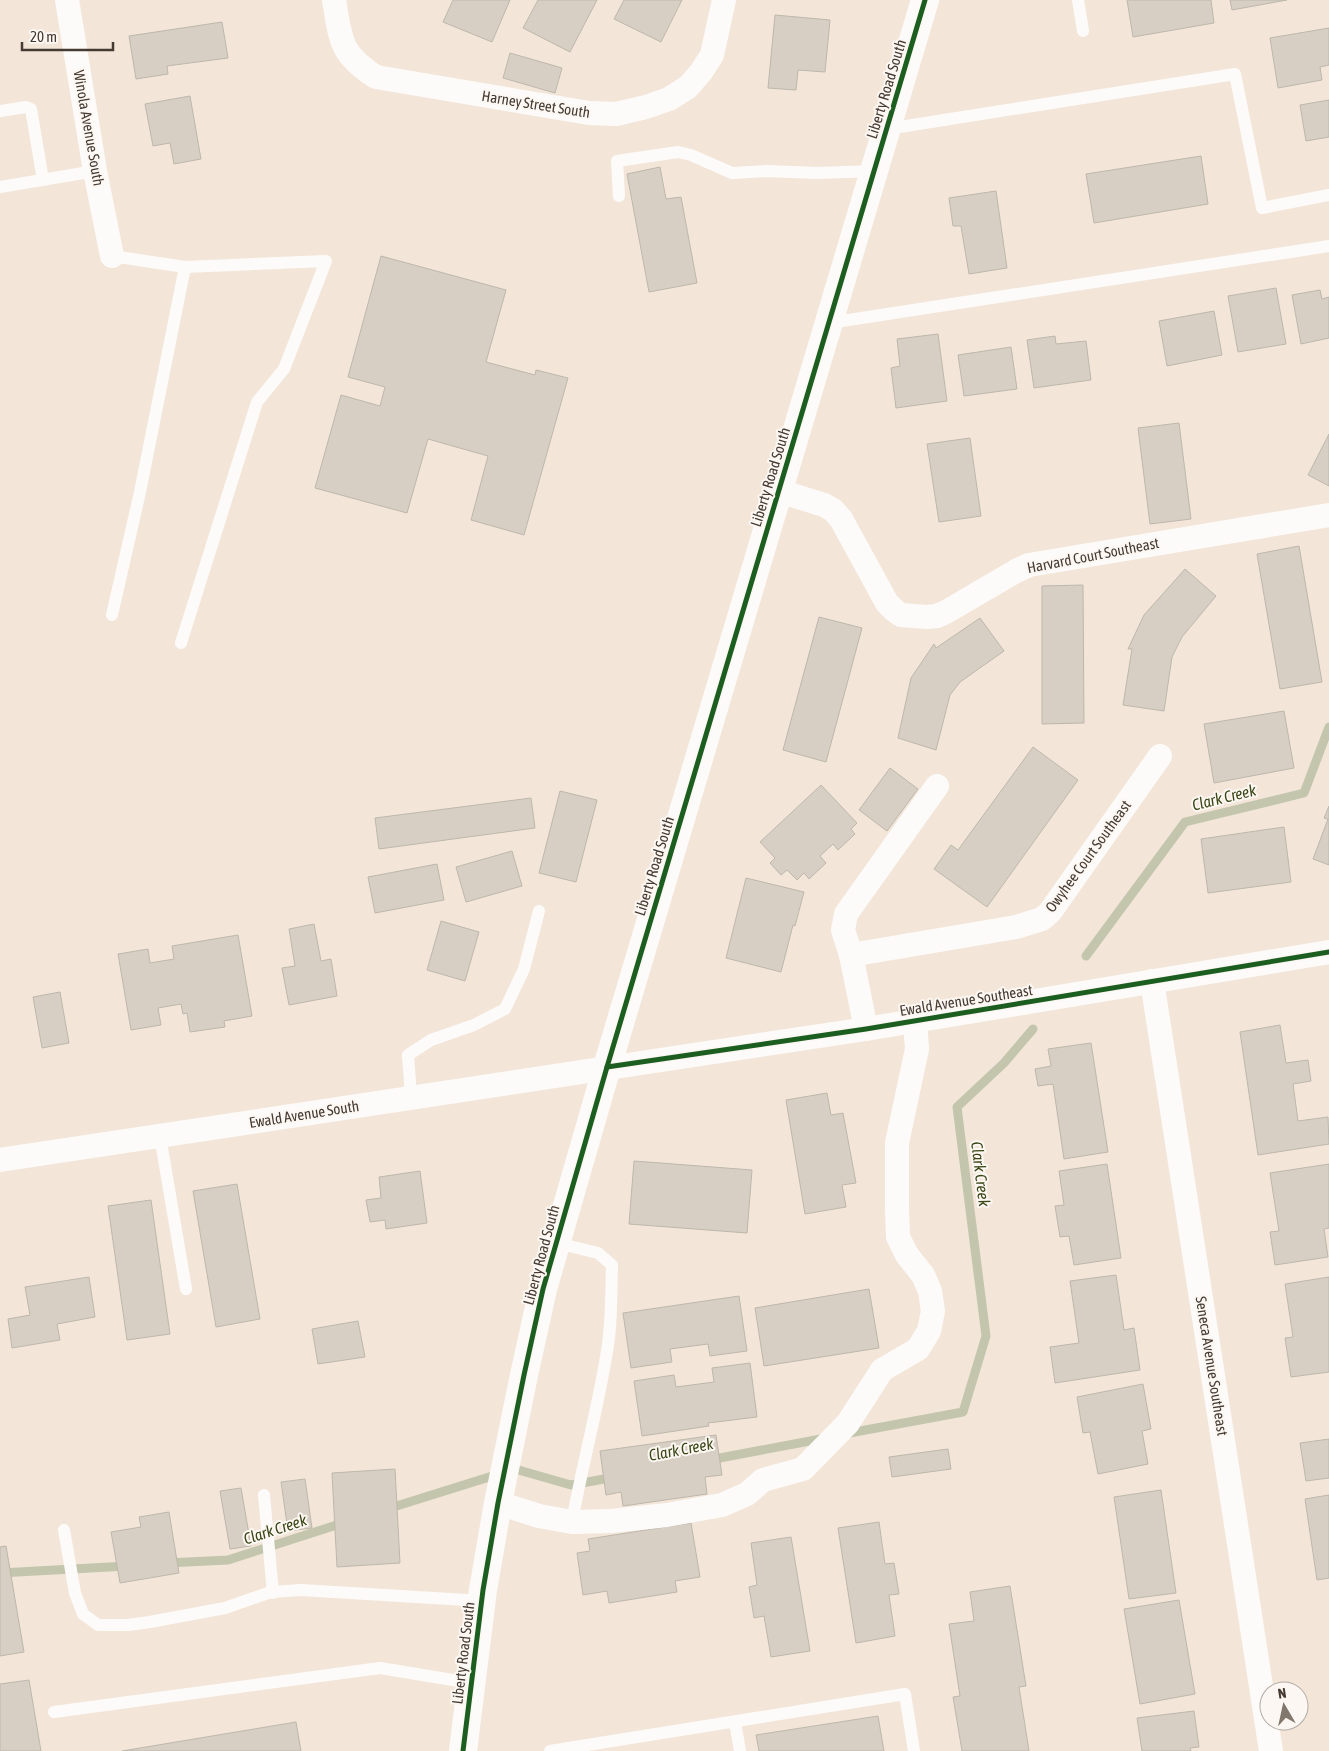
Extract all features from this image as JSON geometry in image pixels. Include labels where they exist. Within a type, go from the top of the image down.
[{"type":"main road","name":"Liberty Road South","points":[[463,1751],[482,1601],[498,1503],[543,1289],[607,1067],[925,0]]},
{"type":"street","name":"Winola Avenue South","points":[[67,0],[95,170],[112,256]]},
{"type":"street","name":"Harney Street South","points":[[334,0],[342,42],[353,60],[376,77],[589,113],[616,114],[646,108],[669,99],[688,87],[712,55],[724,0]]},
{"type":"street","name":"Harvard Court Southeast","points":[[779,491],[824,505],[833,510],[841,519],[887,603],[901,614],[926,617],[937,616],[946,612],[1016,571],[1030,565],[1329,515]]},
{"type":"street","name":"Owyhee Court Southeast","points":[[850,955],[1016,927],[1042,919],[1050,912],[1160,756]]},
{"type":"street","points":[[866,1029],[843,930],[846,914],[937,786]]},
{"type":"street","name":"Ewald Avenue Southeast","points":[[607,1067],[866,1029],[1329,952]]},
{"type":"street","name":"Seneca Avenue Southeast","points":[[1152,981],[1271,1751]]},
{"type":"street","points":[[498,1503],[538,1516],[572,1522],[611,1521],[667,1515],[722,1504],[747,1494],[763,1480],[803,1468],[848,1423],[882,1370],[918,1349],[929,1332],[933,1311],[930,1291],[923,1275],[908,1255],[898,1237],[897,1143],[916,1049],[915,1021]]},
{"type":"street","name":"Ewald Avenue South","points":[[0,1160],[607,1067]]},
{"type":"lane","points":[[1078,0],[1083,31]]},
{"type":"lane","points":[[887,129],[1235,74],[1262,208],[1329,195]]},
{"type":"lane","points":[[0,111],[26,107],[32,109],[43,180]]},
{"type":"lane","points":[[619,196],[617,161],[678,152],[691,155],[732,173],[875,171]]},
{"type":"lane","points":[[0,187],[95,170]]},
{"type":"lane","points":[[829,323],[1329,246]]},
{"type":"lane","points":[[112,256],[185,267],[326,261],[284,369],[257,402],[181,643]]},
{"type":"lane","points":[[112,615],[140,492],[185,267]]},
{"type":"lane","points":[[411,1097],[408,1055],[431,1040],[474,1025],[505,1010],[524,969],[539,911]]},
{"type":"lane","points":[[160,1136],[186,1289]]},
{"type":"lane","points":[[557,1243],[598,1253],[612,1265],[611,1314],[607,1356],[578,1484],[572,1522]]},
{"type":"lane","points":[[264,1495],[273,1593]]},
{"type":"lane","points":[[64,1530],[75,1593],[83,1614],[98,1626],[128,1625],[206,1612],[273,1593],[301,1590],[482,1601]]},
{"type":"lane","points":[[54,1712],[380,1668],[472,1683]]},
{"type":"lane","points":[[550,1751],[578,1749],[905,1694],[914,1751]]},
{"type":"lane","points":[[735,1722],[740,1751]]},
{"type":"building","points":[[453,0],[510,0],[492,42],[443,22]]},
{"type":"building","points":[[538,0],[597,0],[570,52],[523,28]]},
{"type":"building","points":[[624,0],[682,0],[661,42],[614,19]]},
{"type":"building","points":[[1127,0],[1211,0],[1214,23],[1133,37]]},
{"type":"building","points":[[1230,0],[1287,0],[1232,10]]},
{"type":"building","points":[[775,15],[830,20],[825,72],[798,70],[796,90],[768,88]]},
{"type":"building","points":[[222,22],[228,58],[167,66],[168,74],[136,79],[129,36]]},
{"type":"building","points":[[1329,28],[1329,65],[1320,67],[1322,80],[1278,88],[1270,38]]},
{"type":"building","points":[[510,53],[562,68],[555,93],[503,78]]},
{"type":"building","points":[[190,96],[201,159],[174,164],[170,143],[153,146],[145,104]]},
{"type":"building","points":[[1329,100],[1329,137],[1306,141],[1300,105]]},
{"type":"building","points":[[1201,156],[1208,204],[1094,223],[1086,174]]},
{"type":"building","points":[[660,167],[666,199],[681,197],[697,283],[649,292],[627,174]]},
{"type":"building","points":[[996,191],[1007,268],[969,274],[961,226],[953,226],[949,198]]},
{"type":"building","points":[[381,256],[506,290],[486,362],[535,375],[536,370],[568,378],[524,535],[471,520],[488,456],[428,439],[407,513],[315,488],[341,395],[380,406],[385,387],[348,377]]},
{"type":"building","points":[[1276,288],[1286,344],[1238,352],[1228,296]]},
{"type":"building","points":[[1320,290],[1322,299],[1329,297],[1329,338],[1301,344],[1292,295]]},
{"type":"building","points":[[1214,311],[1222,355],[1167,366],[1159,321]]},
{"type":"building","points":[[938,334],[947,401],[896,408],[891,368],[900,366],[897,339]]},
{"type":"building","points":[[1055,336],[1056,344],[1086,341],[1091,380],[1034,388],[1027,340]]},
{"type":"building","points":[[1011,347],[1017,389],[964,396],[958,355]]},
{"type":"building","points":[[1179,423],[1191,519],[1150,524],[1138,428]]},
{"type":"building","points":[[1329,434],[1329,486],[1308,475]]},
{"type":"building","points":[[970,438],[981,516],[939,522],[927,444]]},
{"type":"building","points":[[1299,546],[1322,682],[1280,689],[1257,554]]},
{"type":"building","points":[[1185,569],[1216,596],[1182,637],[1172,657],[1164,711],[1123,705],[1132,649],[1128,649],[1144,615]]},
{"type":"building","points":[[1083,585],[1084,723],[1042,724],[1042,586]]},
{"type":"building","points":[[819,617],[862,628],[826,762],[783,750]]},
{"type":"building","points":[[980,618],[1004,651],[960,682],[950,695],[936,750],[898,738],[911,678],[934,644],[936,648]]},
{"type":"building","points":[[1284,711],[1294,768],[1214,783],[1204,724]]},
{"type":"building","points":[[1033,747],[1078,780],[987,907],[934,869],[951,845],[958,850]]},
{"type":"building","points":[[890,768],[918,789],[887,831],[859,810]]},
{"type":"building","points":[[821,785],[857,823],[851,829],[855,834],[838,850],[833,844],[820,856],[826,863],[809,879],[804,873],[797,880],[787,870],[781,875],[770,863],[775,858],[760,842]]},
{"type":"building","points":[[560,791],[597,800],[576,882],[539,873]]},
{"type":"building","points":[[531,798],[535,828],[379,849],[375,818]]},
{"type":"building","points":[[1329,806],[1329,865],[1313,859],[1328,819],[1324,818]]},
{"type":"building","points":[[1284,827],[1291,882],[1208,893],[1201,839]]},
{"type":"building","points":[[512,851],[522,886],[466,902],[456,867]]},
{"type":"building","points":[[437,864],[444,900],[375,913],[368,877]]},
{"type":"building","points":[[746,878],[804,892],[781,972],[726,958]]},
{"type":"building","points":[[441,921],[479,932],[465,981],[427,970]]},
{"type":"building","points":[[314,924],[321,961],[331,959],[337,996],[289,1005],[282,968],[295,966],[289,929]]},
{"type":"building","points":[[238,935],[252,1016],[224,1021],[225,1027],[190,1032],[187,1013],[183,1014],[181,1004],[158,1008],[161,1025],[131,1030],[118,954],[148,949],[150,963],[174,959],[172,946]]},
{"type":"building","points":[[60,992],[69,1043],[42,1048],[33,997]]},
{"type":"building","points":[[1280,1025],[1286,1063],[1308,1060],[1311,1081],[1293,1084],[1298,1121],[1328,1117],[1329,1144],[1258,1155],[1240,1032]]},
{"type":"building","points":[[1091,1043],[1108,1152],[1064,1159],[1053,1084],[1038,1086],[1035,1069],[1051,1066],[1048,1049]]},
{"type":"building","points":[[827,1093],[831,1115],[843,1113],[856,1183],[842,1185],[846,1207],[805,1214],[786,1100]]},
{"type":"building","points":[[634,1161],[752,1170],[747,1233],[629,1224]]},
{"type":"building","points":[[1107,1164],[1121,1258],[1074,1265],[1069,1236],[1060,1237],[1055,1206],[1064,1205],[1059,1171]]},
{"type":"building","points":[[1329,1164],[1329,1228],[1324,1229],[1328,1257],[1275,1265],[1270,1232],[1279,1231],[1270,1173]]},
{"type":"building","points":[[420,1171],[427,1223],[386,1229],[385,1220],[370,1222],[366,1200],[381,1198],[379,1177]]},
{"type":"building","points":[[237,1184],[260,1319],[216,1327],[193,1191]]},
{"type":"building","points":[[151,1200],[170,1334],[127,1340],[108,1206]]},
{"type":"building","points":[[1116,1275],[1124,1330],[1134,1328],[1140,1370],[1055,1383],[1050,1347],[1079,1343],[1070,1281]]},
{"type":"building","points":[[89,1277],[95,1317],[57,1324],[60,1340],[12,1348],[8,1319],[30,1315],[25,1287]]},
{"type":"building","points":[[1329,1277],[1329,1372],[1291,1377],[1285,1338],[1293,1337],[1285,1284]]},
{"type":"building","points":[[869,1289],[879,1348],[764,1366],[755,1308]]},
{"type":"building","points":[[739,1296],[747,1351],[710,1356],[708,1344],[670,1349],[672,1362],[631,1368],[623,1313]]},
{"type":"building","points":[[358,1321],[365,1357],[318,1364],[312,1329]]},
{"type":"building","points":[[750,1363],[757,1417],[708,1423],[709,1426],[642,1436],[634,1381],[674,1375],[676,1387],[714,1382],[712,1368]]},
{"type":"building","points":[[1143,1384],[1151,1429],[1142,1431],[1148,1464],[1098,1474],[1090,1432],[1083,1433],[1077,1397]]},
{"type":"building","points":[[716,1435],[722,1475],[705,1477],[707,1494],[623,1506],[621,1492],[606,1495],[600,1451]]},
{"type":"building","points":[[1329,1439],[1329,1478],[1306,1481],[1300,1443]]},
{"type":"building","points":[[948,1449],[951,1469],[892,1477],[889,1457]]},
{"type":"building","points":[[395,1469],[400,1563],[337,1567],[332,1473]]},
{"type":"building","points":[[305,1479],[312,1528],[288,1531],[281,1482]]},
{"type":"building","points":[[241,1488],[251,1546],[230,1549],[220,1491]]},
{"type":"building","points":[[1161,1490],[1176,1593],[1129,1599],[1114,1497]]},
{"type":"building","points":[[1329,1495],[1329,1578],[1317,1580],[1305,1499]]},
{"type":"building","points":[[169,1512],[179,1573],[120,1583],[111,1532],[141,1527],[139,1517]]},
{"type":"building","points":[[879,1522],[885,1564],[894,1563],[899,1594],[889,1595],[895,1636],[856,1643],[838,1528]]},
{"type":"building","points":[[691,1523],[700,1577],[675,1581],[677,1592],[609,1603],[607,1591],[583,1595],[577,1553],[590,1551],[588,1539]]},
{"type":"building","points":[[791,1537],[810,1651],[771,1657],[764,1616],[754,1618],[749,1587],[757,1585],[751,1543]]},
{"type":"building","points":[[6,1546],[24,1652],[0,1656],[0,1547]]},
{"type":"building","points":[[1010,1586],[1026,1686],[1019,1687],[1029,1751],[962,1751],[953,1697],[960,1696],[949,1624],[974,1621],[970,1592]]},
{"type":"building","points":[[1179,1600],[1195,1694],[1140,1704],[1124,1609]]},
{"type":"building","points":[[29,1680],[41,1751],[0,1751],[0,1684]]},
{"type":"building","points":[[1194,1711],[1199,1747],[1190,1748],[1191,1751],[1142,1751],[1137,1718]]},
{"type":"building","points":[[878,1716],[884,1751],[759,1751],[756,1735]]},
{"type":"building","points":[[296,1722],[301,1751],[122,1751]]},
{"type":"waterway","name":"Clark Creek","points":[[1086,956],[1185,822],[1304,793],[1329,727]]},
{"type":"waterway","name":"Clark Creek","points":[[844,1434],[963,1412],[986,1336],[957,1107],[1004,1063],[1033,1029]]},
{"type":"waterway","name":"Clark Creek","points":[[709,1460],[826,1438]]},
{"type":"waterway","name":"Clark Creek","points":[[387,1509],[515,1469],[571,1485],[615,1477]]},
{"type":"waterway","name":"Clark Creek","points":[[167,1563],[228,1560],[346,1522]]},
{"type":"waterway","name":"Clark Creek","points":[[0,1573],[127,1566]]},
{"type":"cycle path","points":[[463,1751],[483,1590],[498,1503],[543,1289],[607,1067],[925,0]]},
{"type":"cycle path","points":[[607,1067],[866,1029],[1329,952]]}]
